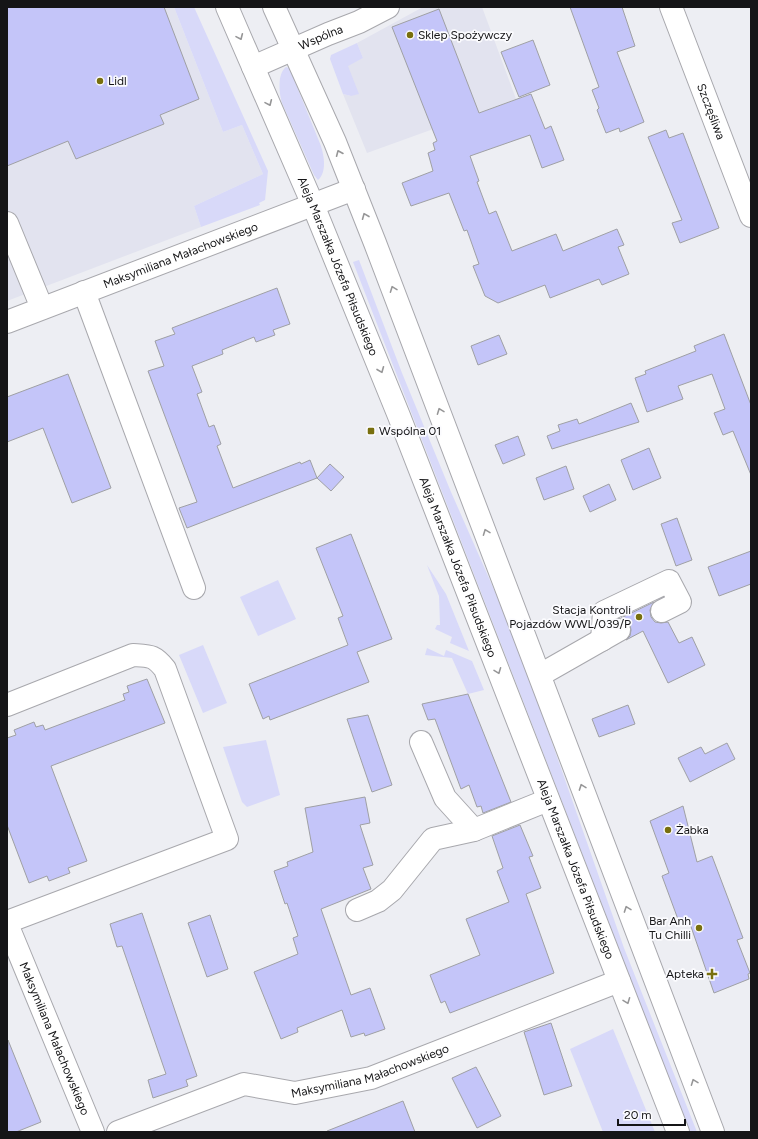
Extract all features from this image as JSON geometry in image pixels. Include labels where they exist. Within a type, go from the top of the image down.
[{"type":"main road","name":"Aleja Marszałka Józefa Piłsudskiego","points":[[227,7],[313,205],[399,416],[678,1132]]},
{"type":"main road","points":[[274,7],[354,189],[713,1132]]},
{"type":"main road","name":"Wspólna","points":[[253,67],[359,22],[388,7]]},
{"type":"main road","name":"Szczęśliwa","points":[[671,7],[751,216]]},
{"type":"main road","name":"Maksymiliana Małachowskiego","points":[[7,322],[354,189]]},
{"type":"main road","points":[[7,223],[42,308]]},
{"type":"main road","points":[[84,292],[194,588]]},
{"type":"main road","points":[[540,675],[610,635],[604,612],[669,581],[680,602],[662,611]]},
{"type":"main road","points":[[7,705],[133,655],[152,656],[159,661],[165,669],[228,839],[7,923]]},
{"type":"main road","points":[[421,742],[445,798],[474,830]]},
{"type":"main road","points":[[357,910],[378,901],[392,890],[433,840],[474,830],[548,800]]},
{"type":"main road","name":"Maksymiliana Małachowskiego","points":[[7,923],[93,1132]]},
{"type":"main road","name":"Maksymiliana Małachowskiego","points":[[118,1132],[244,1084],[294,1093],[371,1078],[619,981]]},
{"type":"shaded area","points":[[7,7],[174,7],[223,132],[242,125],[263,174],[194,206],[201,227],[7,301]]},
{"type":"shaded area","points":[[174,7],[194,7],[268,171],[265,200],[259,203],[260,205],[201,227],[194,206],[263,174],[242,125],[223,132]]},
{"type":"shaded area","points":[[423,7],[482,7],[516,99],[367,153],[343,94],[351,96],[347,65],[363,58],[357,43]]},
{"type":"shaded area","points":[[357,43],[363,58],[348,66],[359,94],[351,96],[343,94],[330,59],[331,55]]},
{"type":"shaded area","points":[[286,67],[289,68],[291,72],[321,146],[324,159],[324,168],[321,177],[318,180],[314,175],[282,103],[280,94],[280,79],[283,70]]},
{"type":"shaded area","points":[[359,260],[402,373],[451,492],[515,637],[624,948],[697,1132],[690,1132],[353,262]]},
{"type":"shaded area","points":[[427,565],[446,594],[469,651],[450,643],[452,637],[435,629],[437,625],[440,625],[439,596]]},
{"type":"shaded area","points":[[278,580],[296,619],[258,636],[240,597]]},
{"type":"shaded area","points":[[203,645],[227,703],[203,713],[179,655]]},
{"type":"shaded area","points":[[427,648],[444,656],[446,650],[472,661],[484,690],[468,694],[452,658],[425,655]]},
{"type":"shaded area","points":[[266,740],[280,795],[247,807],[242,802],[223,747]]},
{"type":"shaded area","points":[[613,1029],[655,1132],[603,1132],[570,1049]]},
{"type":"building","name":"Lidl","points":[[7,7],[164,7],[199,99],[160,115],[164,124],[76,159],[68,141],[7,166]]},
{"type":"building","points":[[570,7],[622,7],[635,46],[617,52],[644,122],[620,132],[619,128],[606,133],[597,110],[599,108],[592,90],[599,87]]},
{"type":"building","points":[[439,9],[479,113],[531,94],[545,129],[551,126],[564,160],[542,168],[530,135],[470,156],[479,181],[477,182],[489,214],[496,211],[512,251],[556,234],[563,251],[617,229],[624,245],[618,247],[629,274],[602,285],[599,279],[550,298],[545,285],[498,303],[485,296],[473,266],[479,264],[467,230],[464,231],[449,193],[411,206],[402,183],[433,171],[428,153],[435,150],[433,143],[437,141],[392,27]]},
{"type":"building","points":[[533,40],[550,85],[519,97],[501,52]]},
{"type":"building","points":[[666,130],[669,138],[683,133],[719,228],[680,243],[672,223],[682,220],[648,137]]},
{"type":"building","points":[[277,288],[290,324],[273,330],[275,335],[256,342],[254,337],[222,350],[223,354],[192,366],[202,392],[197,394],[209,427],[214,425],[221,444],[217,446],[233,488],[300,462],[301,464],[310,460],[317,478],[187,528],[179,508],[197,502],[148,371],[164,366],[155,341],[175,334],[172,328]]},
{"type":"building","points":[[724,334],[751,405],[751,475],[733,431],[723,435],[714,413],[725,409],[712,374],[678,386],[683,399],[647,412],[635,378],[646,374],[645,371],[696,351],[694,346]]},
{"type":"building","points":[[499,335],[507,354],[478,365],[471,346]]},
{"type":"building","points":[[68,374],[111,488],[72,503],[43,428],[7,442],[7,397]]},
{"type":"building","points":[[631,403],[639,422],[552,449],[547,436],[560,431],[558,425],[577,419],[579,424]]},
{"type":"building","points":[[518,436],[525,455],[503,464],[495,445]]},
{"type":"building","points":[[649,448],[661,478],[633,490],[621,460]]},
{"type":"building","points":[[330,464],[344,477],[331,491],[317,478]]},
{"type":"building","points":[[566,466],[574,489],[544,500],[536,478]]},
{"type":"building","points":[[609,484],[616,500],[590,512],[583,496]]},
{"type":"building","points":[[677,518],[692,560],[676,566],[661,524]]},
{"type":"building","points":[[351,534],[392,639],[357,652],[369,682],[270,720],[269,716],[263,719],[249,684],[348,645],[338,618],[343,616],[316,548]]},
{"type":"building","points":[[751,551],[751,584],[719,596],[708,567]]},
{"type":"building","points":[[654,602],[650,610],[651,617],[655,622],[668,622],[679,643],[692,637],[705,665],[668,683],[643,631],[626,640],[630,636],[630,624],[621,618]]},
{"type":"building","points":[[147,679],[165,723],[51,766],[87,861],[68,868],[70,873],[49,881],[47,876],[29,883],[7,825],[7,738],[16,735],[14,730],[34,722],[36,727],[43,725],[45,730],[125,700],[123,694],[129,692],[127,686]]},
{"type":"building","points":[[468,694],[511,802],[483,813],[481,806],[477,807],[469,785],[461,789],[435,719],[428,720],[422,704]]},
{"type":"building","points":[[628,705],[635,724],[599,737],[592,719]]},
{"type":"building","points":[[368,715],[392,785],[372,792],[347,719]]},
{"type":"building","points":[[727,743],[735,759],[690,782],[678,758],[701,747],[705,754]]},
{"type":"building","points":[[365,797],[370,823],[360,825],[373,865],[363,868],[371,889],[321,909],[351,995],[370,988],[385,1029],[365,1036],[364,1033],[351,1037],[342,1010],[297,1028],[298,1032],[281,1039],[254,972],[298,954],[293,938],[298,936],[274,871],[288,866],[287,862],[313,852],[305,808]]},
{"type":"building","points":[[683,806],[697,862],[712,856],[743,938],[737,940],[750,973],[748,974],[749,979],[714,993],[688,918],[679,922],[662,876],[669,873],[650,821]]},
{"type":"building","points":[[520,825],[533,856],[529,857],[541,888],[526,894],[554,973],[450,1013],[445,1001],[441,1003],[430,975],[480,955],[466,919],[509,902],[497,871],[503,868],[492,836]]},
{"type":"building","points":[[142,913],[197,1076],[186,1080],[188,1086],[153,1098],[148,1080],[166,1074],[122,946],[117,947],[110,924]]},
{"type":"building","points":[[210,915],[228,969],[207,977],[188,923]]},
{"type":"building","points":[[551,1023],[572,1086],[544,1095],[524,1032]]},
{"type":"building","points":[[8,1040],[41,1122],[16,1132],[7,1132]]},
{"type":"building","points":[[476,1067],[501,1116],[477,1128],[452,1078]]},
{"type":"building","points":[[403,1101],[415,1132],[327,1132],[327,1131]]},
{"type":"place","name":"Sklep Spożywczy","points":[[410,35]]},
{"type":"place","name":"Lidl","points":[[100,81]]},
{"type":"place","name":"Wspólna 01","points":[[371,431]]},
{"type":"place","name":"Stacja Kontroli Pojazdów WWL/039/P","points":[[639,617]]},
{"type":"place","name":"Żabka","points":[[668,830]]},
{"type":"place","name":"Bar Anh Tu Chilli","points":[[699,928]]},
{"type":"place","name":"Apteka","points":[[712,974]]}]
